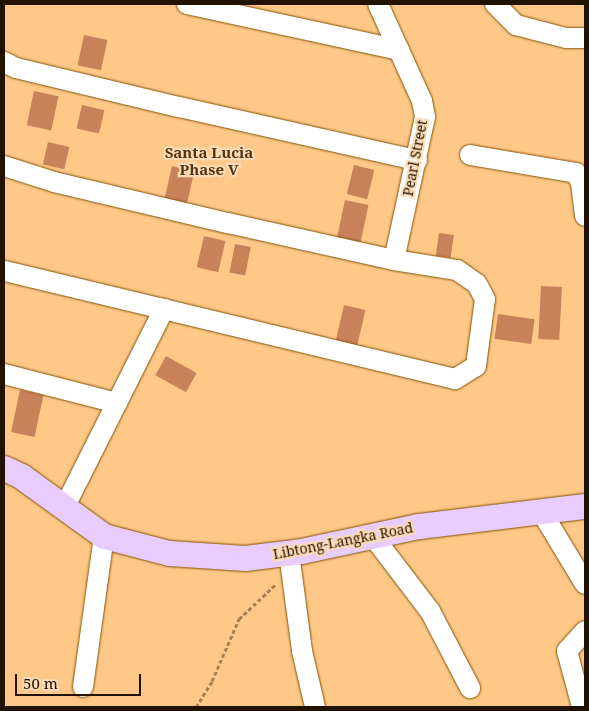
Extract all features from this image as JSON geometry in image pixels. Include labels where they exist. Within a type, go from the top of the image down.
[{"type":"main road","name":"Libtong-Langka Road","points":[[4,468],[21,476],[104,536],[169,553],[245,558],[289,553],[372,535],[585,506]]},
{"type":"street","points":[[186,4],[399,50]]},
{"type":"street","name":"Pearl Street","points":[[378,4],[422,101],[425,117],[394,260]]},
{"type":"street","points":[[495,4],[516,25],[559,36],[585,38]]},
{"type":"street","points":[[4,62],[16,68],[417,160]]},
{"type":"street","points":[[470,155],[580,172],[585,216]]},
{"type":"street","points":[[4,166],[54,182],[394,260],[457,270],[477,284],[485,299],[476,366],[456,379],[4,271]]},
{"type":"street","points":[[64,508],[164,309]]},
{"type":"street","points":[[4,374],[117,403]]},
{"type":"street","points":[[540,511],[585,584]]},
{"type":"street","points":[[372,535],[430,611],[470,688]]},
{"type":"street","points":[[83,687],[104,536]]},
{"type":"street","points":[[289,553],[302,651],[315,707]]},
{"type":"street","points":[[582,707],[567,651],[585,631]]},
{"type":"path","points":[[196,707],[212,681],[239,619],[267,592]]},
{"type":"building","points":[[84,35],[107,40],[101,70],[78,65]]},
{"type":"building","points":[[34,91],[58,96],[51,130],[27,125]]},
{"type":"building","points":[[82,105],[104,110],[99,134],[77,128]]},
{"type":"building","points":[[48,142],[69,147],[64,169],[43,164]]},
{"type":"building","points":[[354,165],[374,170],[367,199],[347,194]]},
{"type":"building","points":[[172,166],[194,171],[187,203],[165,198]]},
{"type":"building","points":[[345,200],[368,205],[360,243],[337,238]]},
{"type":"building","points":[[439,233],[454,235],[451,258],[436,256]]},
{"type":"building","points":[[204,236],[225,241],[218,272],[197,267]]},
{"type":"building","points":[[235,244],[251,247],[245,276],[229,272]]},
{"type":"building","points":[[541,286],[562,287],[559,340],[538,339]]},
{"type":"building","points":[[344,305],[365,310],[357,346],[336,341]]},
{"type":"building","points":[[498,314],[535,319],[531,344],[495,339]]},
{"type":"building","points":[[166,356],[197,373],[186,392],[155,375]]},
{"type":"building","points":[[20,390],[43,395],[35,437],[11,432]]},
{"type":"district","name":"Santa Lucia Phase V","points":[[209,160]]}]
